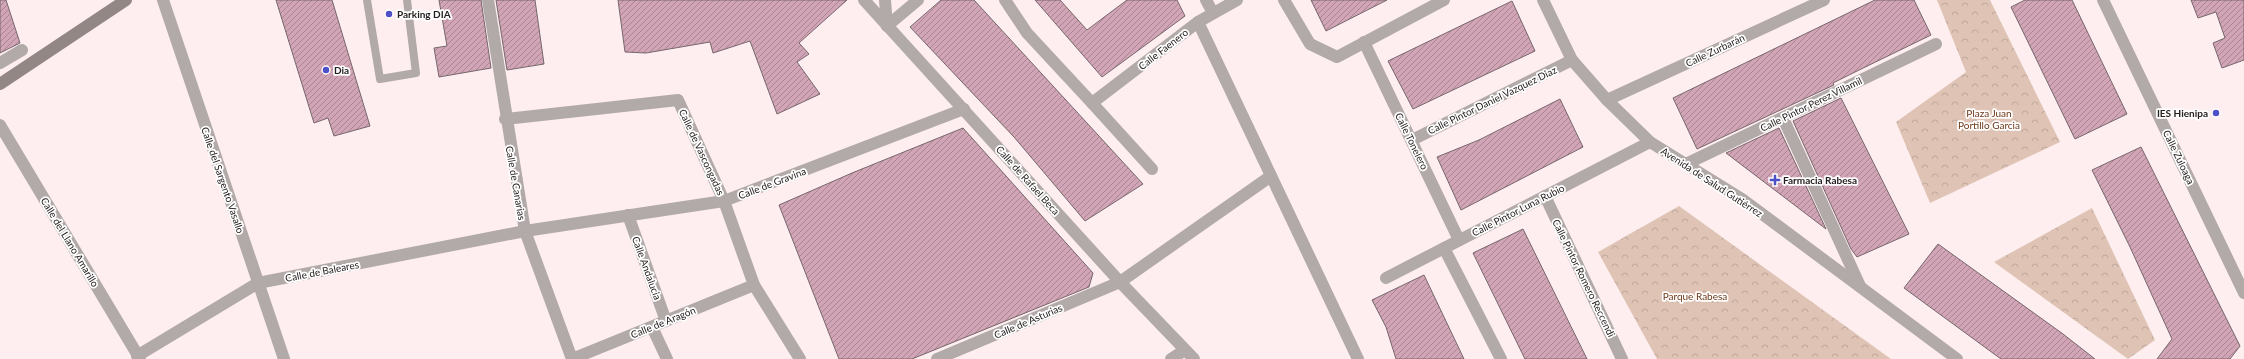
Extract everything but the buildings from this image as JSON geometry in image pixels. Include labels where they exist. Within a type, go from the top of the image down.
[{"type":"main road","points":[[0,84],[126,0]]},
{"type":"street","name":"Calle del Sargento Vasallo","points":[[163,0],[284,359]]},
{"type":"street","name":"Calle de Canarias","points":[[488,0],[505,119],[525,231],[572,359]]},
{"type":"street","name":"Calle de Rafael Beca","points":[[864,0],[1120,282],[1194,359]]},
{"type":"street","points":[[885,0],[887,26]]},
{"type":"street","points":[[887,26],[918,0]]},
{"type":"street","points":[[1005,0],[1027,33],[1152,168]]},
{"type":"street","points":[[1206,0],[1213,14]]},
{"type":"street","name":"Calle Faenero","points":[[1092,103],[1198,22],[1237,0]]},
{"type":"street","points":[[1284,0],[1310,44],[1337,57],[1444,0]]},
{"type":"street","name":"Avenida de Salud Gutiérrez","points":[[1544,0],[1572,60],[1607,100],[1650,142],[1742,199],[1956,359]]},
{"type":"street","name":"Calle Zurbarán","points":[[1607,100],[1824,0]]},
{"type":"street","name":"Calle Zuloaga","points":[[2103,0],[2244,293]]},
{"type":"street","points":[[1198,22],[1358,359]]},
{"type":"street","name":"Calle Tonelero","points":[[1364,42],[1459,240]]},
{"type":"street","name":"Calle Pintor Perez Villamil","points":[[1686,164],[1936,44]]},
{"type":"street","points":[[0,63],[22,50]]},
{"type":"street","name":"Calle Pintor Daniel Vazquez Diaz","points":[[1412,140],[1572,60]]},
{"type":"street","name":"Calle de Vascongadas","points":[[505,119],[678,100],[724,201],[754,285],[800,359]]},
{"type":"street","name":"Calle de Gravina","points":[[525,231],[724,201],[964,109]]},
{"type":"street","points":[[1783,118],[1860,287]]},
{"type":"street","name":"Calle del Llano Amarillo","points":[[0,125],[139,357]]},
{"type":"street","name":"Calle Pintor Luna Rubio","points":[[1386,278],[1650,142]]},
{"type":"street","name":"Calle de Asturias","points":[[937,359],[1120,282],[1271,176]]},
{"type":"street","name":"Calle Pintor Romero Reccendi","points":[[1545,196],[1622,359]]},
{"type":"street","name":"Calle Andalucia","points":[[628,215],[666,321]]},
{"type":"street","name":"Calle de Baleares","points":[[139,357],[258,283],[525,231]]},
{"type":"street","points":[[1444,248],[1500,359]]},
{"type":"street","name":"Calle de Aragón","points":[[572,359],[754,285]]},
{"type":"street","points":[[652,327],[667,359]]},
{"type":"street","points":[[1171,359],[1185,350]]},
{"type":"lane","points":[[367,0],[380,79],[416,73],[408,0]]},
{"type":"green space","name":"Plaza Juan Portillo Garcia","points":[[1937,0],[1990,0],[2060,142],[1930,203],[1896,122],[1966,72]]},
{"type":"green space","name":"Parque Rabesa","points":[[1679,206],[1891,359],[1657,359],[1598,252]]},
{"type":"green space","points":[[2092,208],[2155,340],[2128,359],[1994,262]]},
{"type":"place","name":"Parking DIA","points":[[389,14]]},
{"type":"place","name":"Dia","points":[[326,70]]},
{"type":"place","name":"IES Hienipa","points":[[2216,113]]},
{"type":"place","name":"Farmacia Rabesa","points":[[1775,180]]}]
